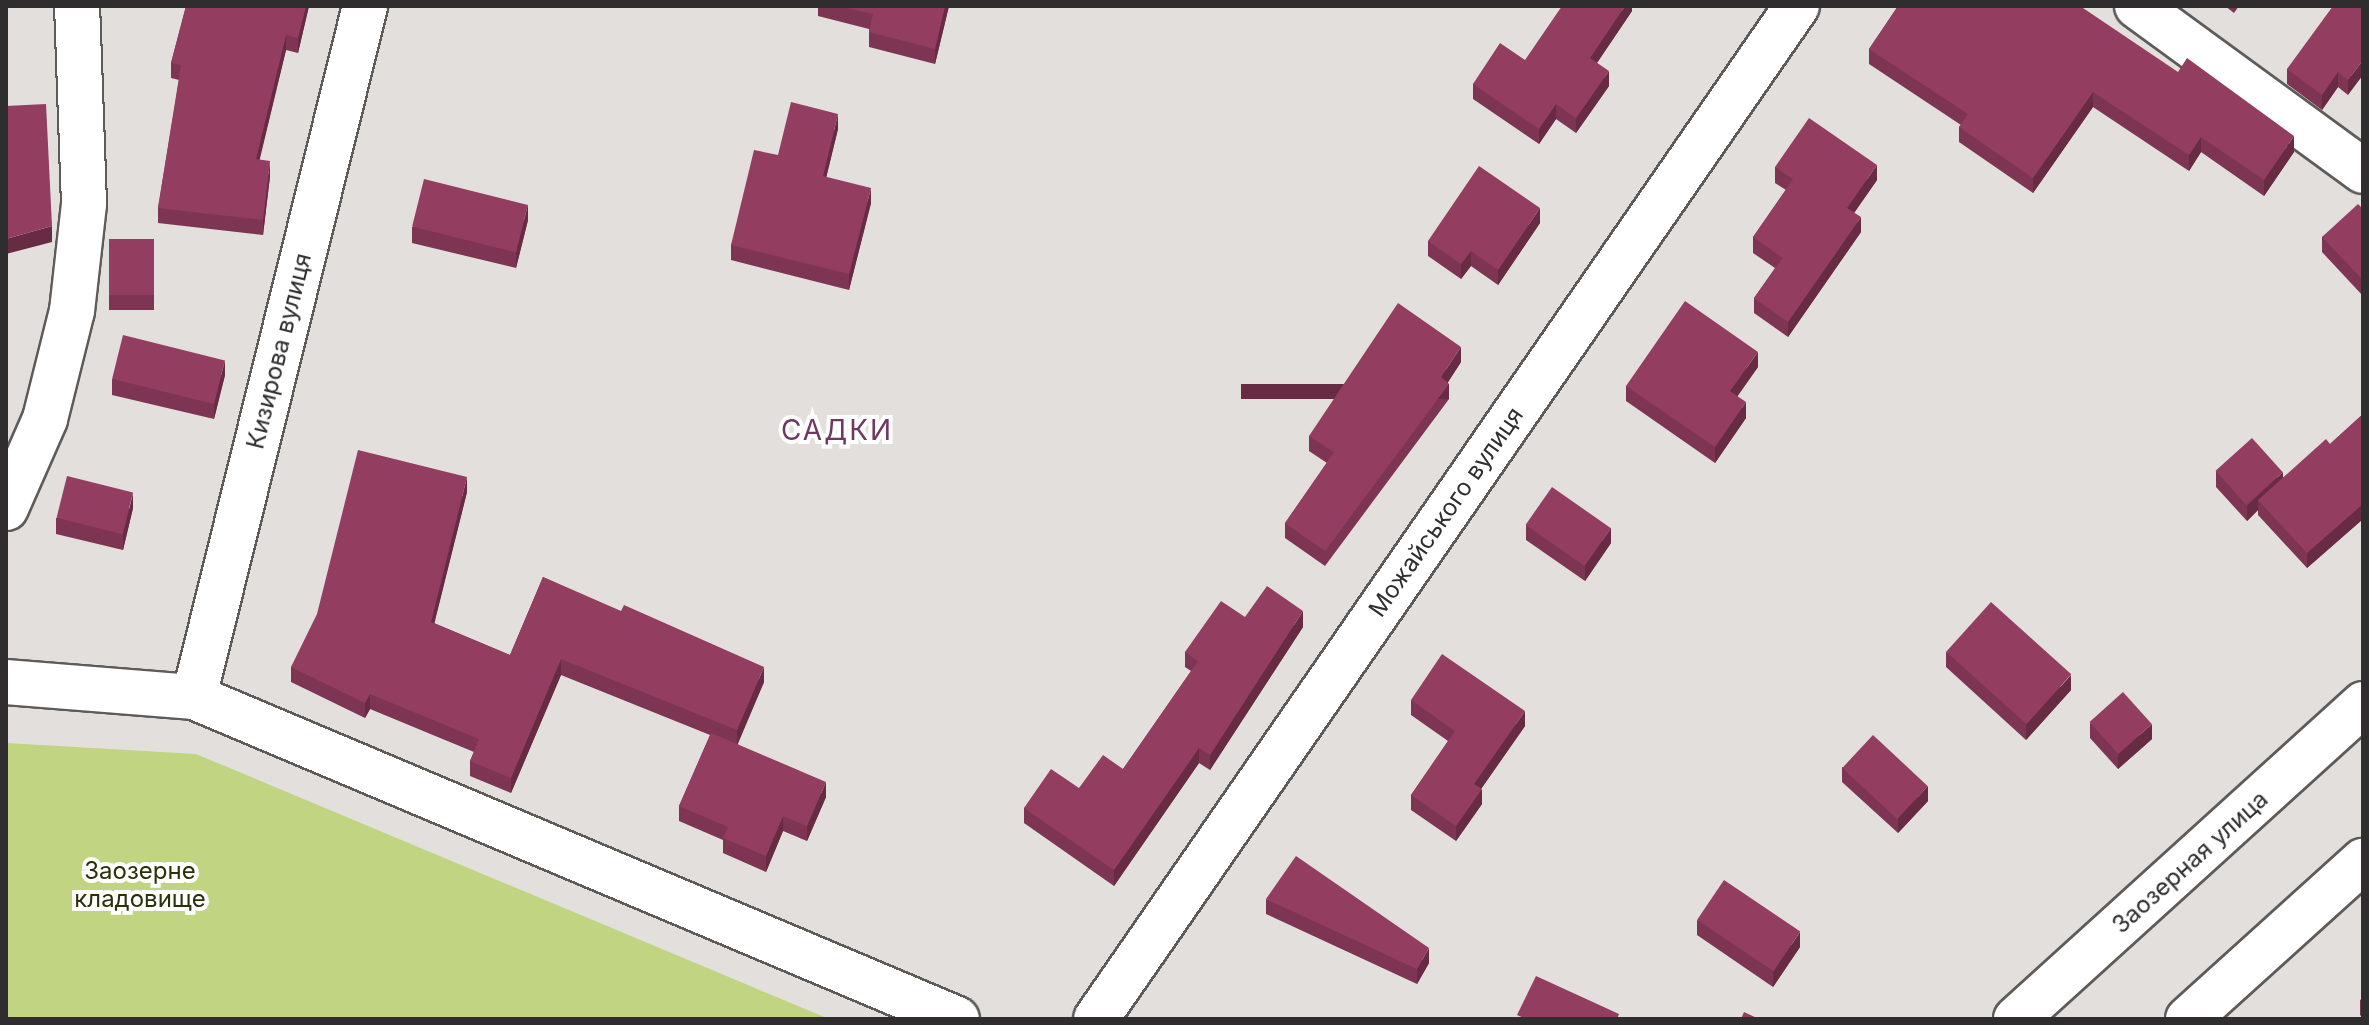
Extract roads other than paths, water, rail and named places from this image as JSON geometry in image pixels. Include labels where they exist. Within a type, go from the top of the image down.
[{"type":"street","points":[[6,508],[45,419],[72,311],[84,204],[77,6]]},
{"type":"street","name":"Кизирова вулиця","points":[[194,697],[365,6]]},
{"type":"street","name":"Можайського вулиця","points":[[1096,1019],[1797,6]]},
{"type":"street","points":[[2137,6],[2363,171]]},
{"type":"street","points":[[6,682],[194,697],[957,1019]]},
{"type":"street","name":"Заозерная улица","points":[[2016,1019],[2363,704]]},
{"type":"street","points":[[2188,1019],[2363,861]]},
{"type":"district","name":"САДКИ","points":[[837,430]]},
{"type":"park label","name":"Заозерне кладовище","points":[[140,885]]}]
